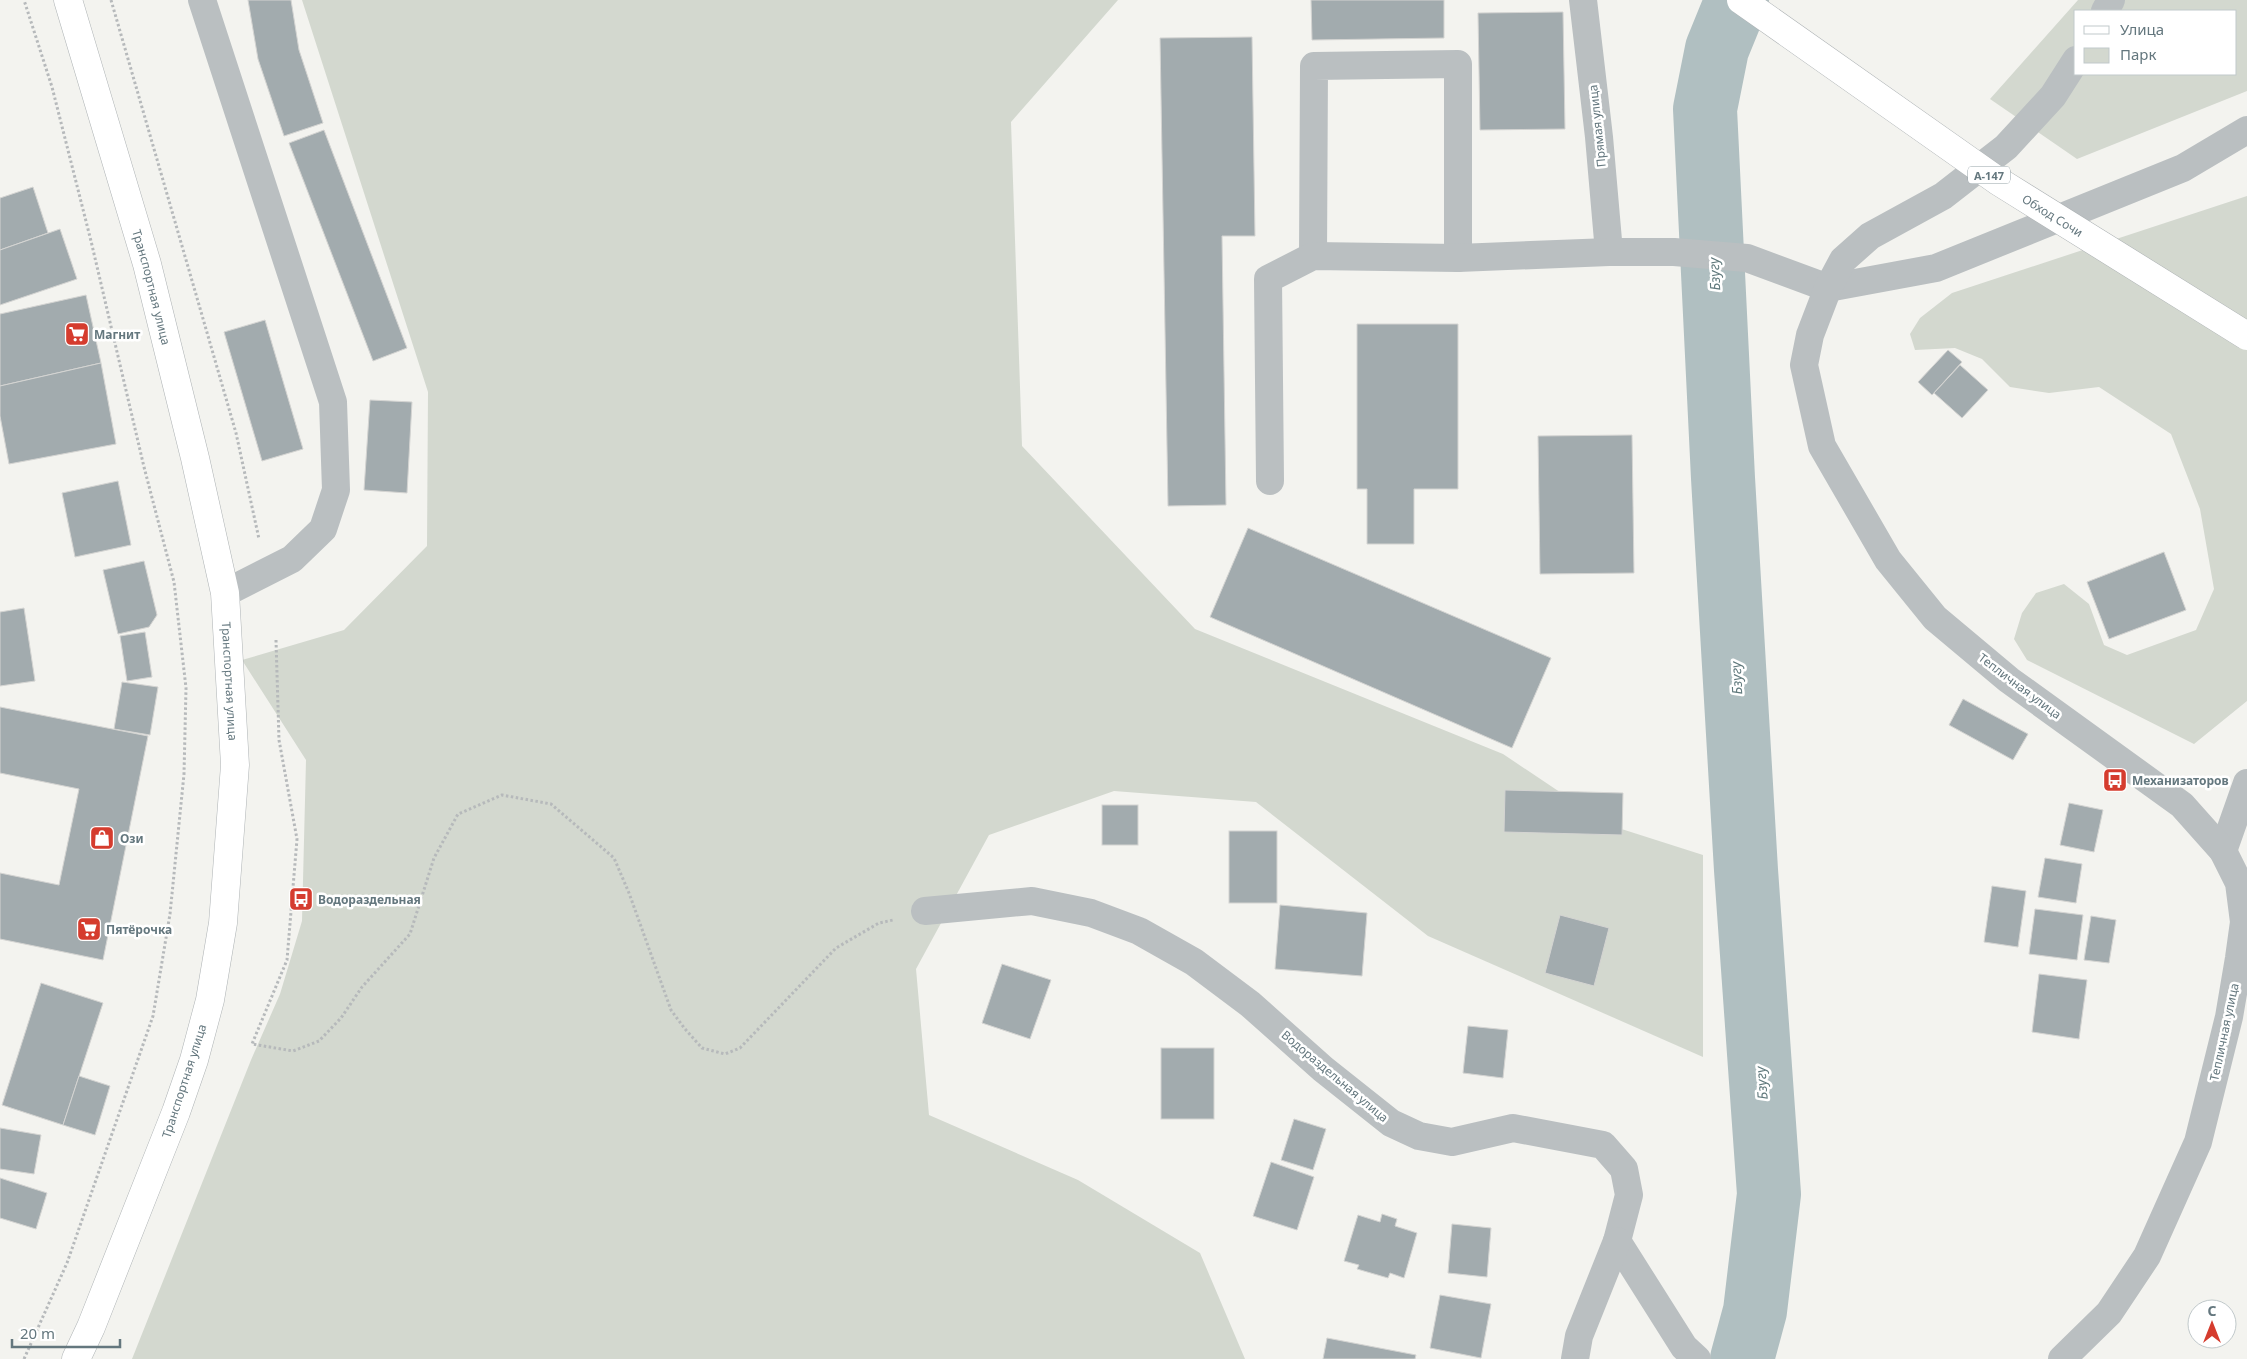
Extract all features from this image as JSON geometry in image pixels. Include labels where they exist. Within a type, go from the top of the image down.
[{"type":"main road","name":"Транспортная улица","points":[[68,0],[147,264],[196,458],[225,593],[235,766],[223,923],[210,1000],[194,1060],[176,1112],[91,1327],[76,1359]]},
{"type":"main road","name":"Обход Сочи","points":[[1741,0],[1998,181],[2247,336]]},
{"type":"street","points":[[202,0],[333,402],[336,490],[323,528],[292,559],[225,593]]},
{"type":"street","name":"Прямая улица","points":[[1582,0],[1598,127],[1609,252]]},
{"type":"street","name":"Тепличная улица","points":[[2062,1359],[2109,1313],[2147,1256],[2198,1142],[2228,1017],[2239,958],[2244,922],[2243,884],[2223,851],[2182,805],[2009,680],[1935,618],[1888,560],[1822,446],[1804,365],[1810,335],[1828,288],[1843,260],[1870,236],[1943,196],[2006,148],[2053,96],[2074,63]]},
{"type":"street","points":[[1313,256],[1314,66],[1458,64],[1458,258]]},
{"type":"street","points":[[1270,481],[1268,279],[1313,256],[1458,258],[1609,252],[1674,252],[1747,258],[1828,288],[1936,268],[2183,168],[2247,130]]},
{"type":"street","points":[[2223,851],[2247,783]]},
{"type":"street","name":"Водораздельная улица","points":[[925,911],[1032,901],[1091,913],[1140,931],[1194,962],[1250,1004],[1323,1069],[1390,1123],[1419,1136],[1452,1142],[1513,1128],[1603,1145],[1624,1169],[1629,1195],[1617,1241],[1579,1336],[1574,1359]]},
{"type":"street","points":[[1617,1241],[1691,1353]]},
{"type":"path","points":[[24,0],[57,106],[144,467],[174,582],[186,688],[182,793],[170,914],[153,1016],[66,1263],[24,1359]]},
{"type":"path","points":[[111,0],[236,433],[260,543]]},
{"type":"path","points":[[276,640],[279,740],[297,839],[287,960],[252,1044],[293,1051],[319,1041],[341,1018],[362,987],[410,934],[434,858],[458,814],[502,795],[551,804],[614,858],[629,893],[671,1010],[702,1048],[725,1054],[740,1048],[836,948],[879,923],[925,911]]},
{"type":"green space","points":[[302,0],[1118,0],[1011,122],[1022,446],[1195,629],[1503,754],[1609,825],[1703,855],[1703,1057],[1428,936],[1256,802],[1114,791],[989,835],[916,969],[929,1115],[1078,1180],[1200,1253],[1245,1359],[132,1359],[251,1060],[280,994],[302,921],[306,760],[242,660],[344,630],[427,546],[428,392]]},
{"type":"green space","points":[[2078,0],[2247,0],[2247,91],[2077,159],[1990,99]]},
{"type":"green space","points":[[2247,196],[2247,701],[2194,744],[2027,660],[2014,639],[2022,613],[2036,593],[2064,584],[2089,604],[2104,645],[2127,655],[2196,630],[2214,589],[2200,509],[2171,434],[2099,387],[2049,393],[2010,387],[1982,359],[1955,348],[1915,350],[1910,334],[1920,318],[1952,293]]},
{"type":"building","points":[[248,0],[291,0],[299,50],[323,123],[284,136],[258,59]]},
{"type":"building","points":[[1311,0],[1444,0],[1444,38],[1312,40]]},
{"type":"building","points":[[1563,12],[1565,129],[1480,130],[1478,13]]},
{"type":"building","points":[[1252,37],[1255,236],[1222,236],[1226,505],[1168,506],[1160,38]]},
{"type":"building","points":[[324,130],[407,348],[373,361],[289,143]]},
{"type":"building","points":[[33,187],[48,233],[0,250],[0,198]]},
{"type":"building","points":[[60,229],[77,279],[0,305],[0,250]]},
{"type":"building","points":[[86,295],[101,363],[0,386],[0,314]]},
{"type":"building","points":[[265,320],[303,449],[262,461],[224,332]]},
{"type":"building","points":[[1357,324],[1458,324],[1458,489],[1414,489],[1414,544],[1367,544],[1367,489],[1357,489]]},
{"type":"building","points":[[1948,350],[1962,362],[1932,395],[1918,382]]},
{"type":"building","points":[[101,363],[116,444],[9,464],[0,416],[0,386]]},
{"type":"building","points":[[1960,365],[1988,390],[1962,418],[1934,393]]},
{"type":"building","points":[[370,400],[412,402],[407,493],[364,490]]},
{"type":"building","points":[[1632,435],[1634,573],[1540,574],[1538,436]]},
{"type":"building","points":[[118,481],[131,545],[75,557],[62,493]]},
{"type":"building","points":[[1248,528],[1551,658],[1512,748],[1210,617]]},
{"type":"building","points":[[2164,552],[2186,610],[2109,639],[2087,582]]},
{"type":"building","points":[[144,561],[157,615],[149,627],[118,634],[103,570]]},
{"type":"building","points":[[24,608],[35,681],[0,686],[0,612]]},
{"type":"building","points":[[145,632],[152,677],[127,681],[120,636]]},
{"type":"building","points":[[122,682],[158,687],[150,735],[114,729]]},
{"type":"building","points":[[1963,699],[2028,734],[2013,760],[1949,725]]},
{"type":"building","points":[[0,707],[148,736],[103,960],[0,939],[0,873],[59,885],[79,789],[0,773]]},
{"type":"building","points":[[1505,790],[1623,793],[1622,835],[1504,832]]},
{"type":"building","points":[[2069,803],[2103,810],[2094,852],[2060,845]]},
{"type":"building","points":[[1102,805],[1138,805],[1138,845],[1102,845]]},
{"type":"building","points":[[1229,831],[1277,831],[1277,903],[1229,903]]},
{"type":"building","points":[[2045,858],[2082,864],[2076,903],[2038,897]]},
{"type":"building","points":[[1992,886],[2026,891],[2018,947],[1984,942]]},
{"type":"building","points":[[1280,905],[1367,913],[1362,976],[1275,969]]},
{"type":"building","points":[[2035,909],[2083,915],[2077,960],[2029,954]]},
{"type":"building","points":[[1560,915],[1609,928],[1594,986],[1545,973]]},
{"type":"building","points":[[2091,916],[2116,920],[2109,963],[2084,960]]},
{"type":"building","points":[[1002,964],[1051,980],[1030,1039],[982,1023]]},
{"type":"building","points":[[2039,974],[2087,980],[2079,1039],[2032,1032]]},
{"type":"building","points":[[41,983],[103,1003],[63,1125],[2,1105]]},
{"type":"building","points":[[1468,1026],[1508,1030],[1503,1078],[1463,1073]]},
{"type":"building","points":[[1161,1048],[1214,1048],[1214,1119],[1161,1119]]},
{"type":"building","points":[[79,1076],[110,1086],[95,1135],[63,1125]]},
{"type":"building","points":[[1294,1119],[1326,1129],[1313,1170],[1281,1160]]},
{"type":"building","points":[[0,1128],[41,1135],[34,1174],[0,1169]]},
{"type":"building","points":[[1271,1162],[1314,1177],[1297,1230],[1253,1216]]},
{"type":"building","points":[[0,1178],[47,1193],[36,1229],[0,1218]]},
{"type":"building","points":[[1382,1214],[1397,1219],[1395,1226],[1417,1233],[1404,1278],[1390,1273],[1388,1278],[1357,1269],[1359,1265],[1344,1261],[1358,1215],[1380,1222]]},
{"type":"building","points":[[1452,1224],[1491,1228],[1487,1277],[1448,1273]]},
{"type":"building","points":[[1440,1295],[1491,1304],[1481,1358],[1430,1348]]},
{"type":"building","points":[[1327,1338],[1416,1355],[1415,1359],[1323,1359]]},
{"type":"waterway","name":"Бзугу","points":[[1737,0],[1717,49],[1705,109],[1723,478],[1746,870],[1769,1194],[1755,1311],[1742,1359]]},
{"type":"place","name":"Магнит","points":[[77,334]]},
{"type":"place","name":"Механизаторов","points":[[2115,780]]},
{"type":"place","name":"Ози","points":[[102,838]]},
{"type":"place","name":"Водораздельная","points":[[301,899]]},
{"type":"place","name":"Пятёрочка","points":[[89,929]]}]
